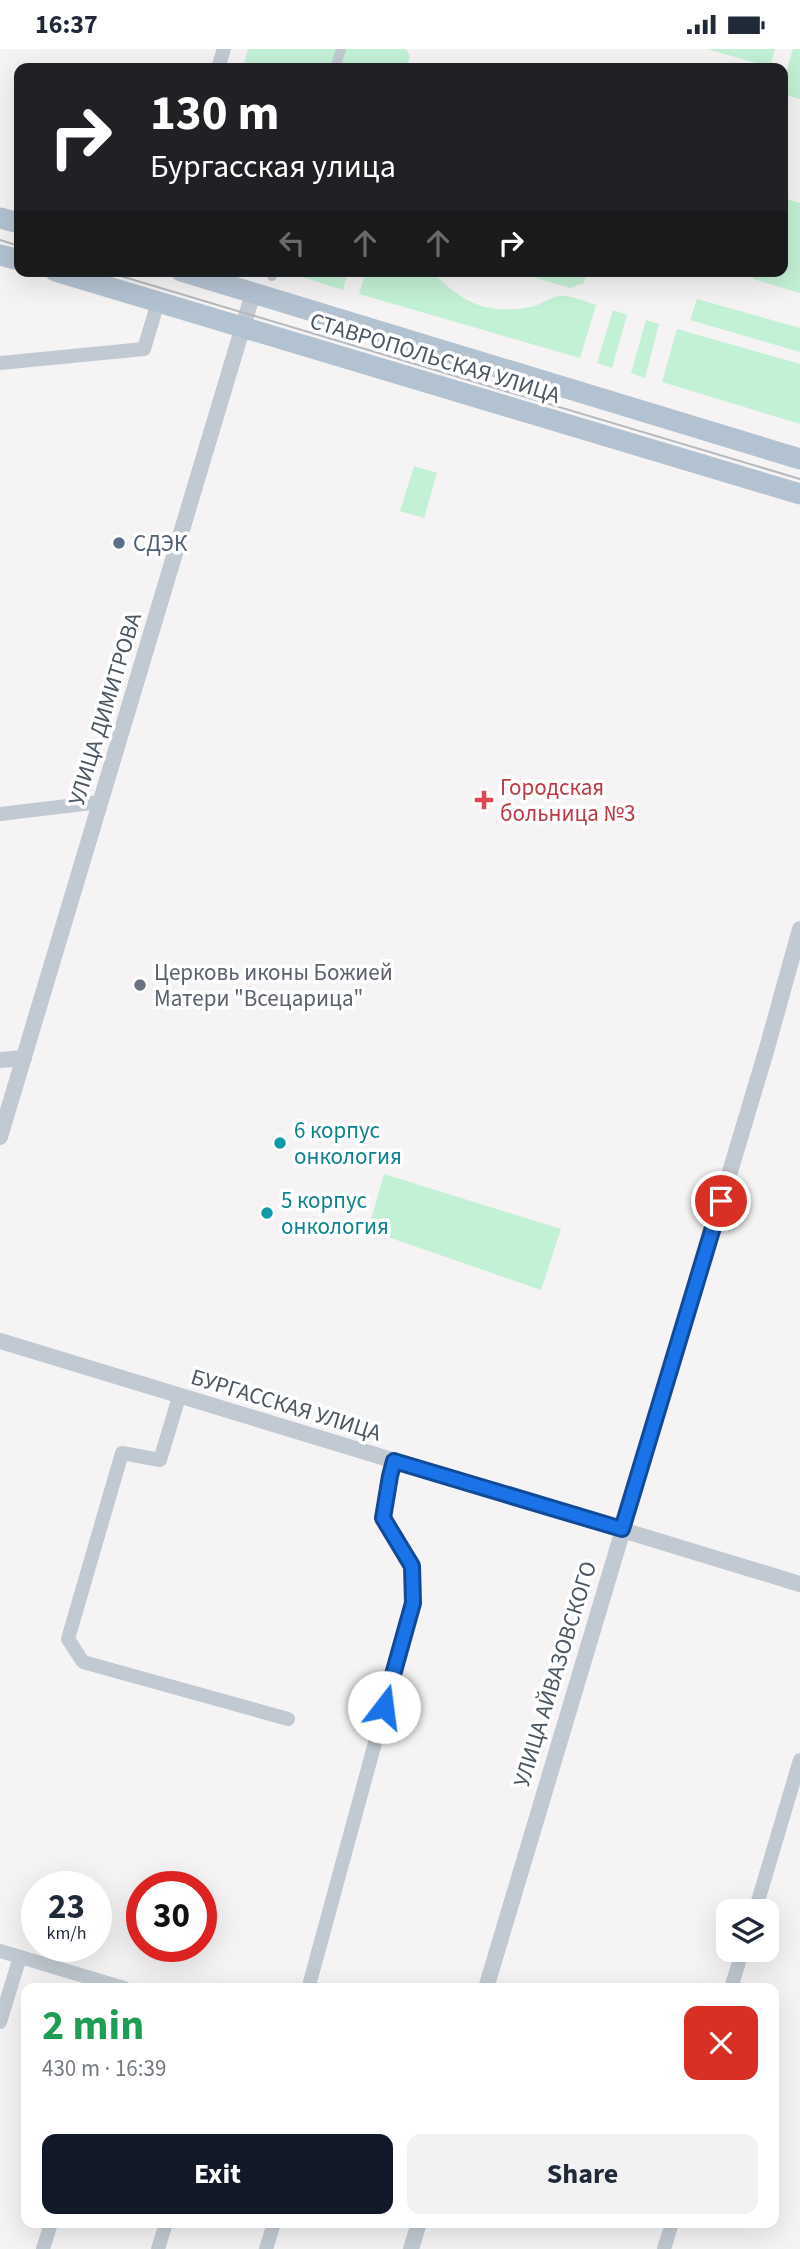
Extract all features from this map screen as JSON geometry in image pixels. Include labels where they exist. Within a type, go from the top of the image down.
[{"type":"main road","name":"СТАВРОПОЛЬСКАЯ УЛИЦА","points":[[75,277],[800,494]]},
{"type":"main road","name":"СТАВРОПОЛЬСКАЯ УЛИЦА","points":[[201,277],[800,459]]},
{"type":"street","name":"УЛИЦА ДИМИТРОВА","points":[[0,1137],[253,293]]},
{"type":"street","points":[[0,363],[144,349],[158,302]]},
{"type":"street","points":[[0,814],[100,802]]},
{"type":"street","name":"УЛИЦА АЙВАЗОВСКОГО","points":[[487,1983],[767,1048],[800,929]]},
{"type":"street","points":[[0,1060],[24,1058]]},
{"type":"street","name":"БУРГАССКАЯ УЛИЦА","points":[[0,1341],[800,1584]]},
{"type":"street","points":[[179,1397],[160,1460],[122,1453],[68,1639],[83,1662],[288,1719]]},
{"type":"street","points":[[310,1982],[413,1603],[412,1566],[383,1518],[394,1461]]},
{"type":"street","points":[[759,1899],[800,1760]]},
{"type":"street","points":[[0,1951],[106,1983]]},
{"type":"street","points":[[0,2022],[20,1957]]},
{"type":"street","points":[[733,1983],[739,1962]]},
{"type":"street","points":[[43,2249],[49,2228]]},
{"type":"street","points":[[158,2249],[164,2228]]},
{"type":"street","points":[[266,2249],[272,2228]]},
{"type":"street","points":[[411,2249],[417,2228]]},
{"type":"street","points":[[664,2249],[670,2228]]},
{"type":"green space","points":[[248,49],[406,49],[410,56],[408,63],[244,63]]},
{"type":"green space","points":[[707,49],[775,49],[771,63],[756,63]]},
{"type":"green space","points":[[793,49],[800,49],[800,99],[788,96],[788,66]]},
{"type":"green space","points":[[788,200],[800,203],[800,293],[753,279],[788,277]]},
{"type":"green space","points":[[302,277],[346,277],[343,290]]},
{"type":"green space","points":[[364,277],[438,277],[454,292],[478,305],[490,308],[518,309],[563,296],[596,305],[580,358],[359,294]]},
{"type":"green space","points":[[532,277],[586,277],[584,283],[570,288]]},
{"type":"green space","points":[[697,299],[800,328],[800,352],[690,320]]},
{"type":"green space","points":[[613,310],[627,315],[612,368],[597,363]]},
{"type":"green space","points":[[646,320],[659,324],[645,378],[631,373]]},
{"type":"green space","points":[[677,329],[800,364],[800,424],[662,382]]},
{"type":"green space","points":[[414,466],[437,473],[424,518],[400,511]]},
{"type":"green space","points":[[384,1174],[561,1229],[541,1290],[368,1230]]},
{"type":"tram line","points":[[0,240],[14,244]]},
{"type":"tram line","points":[[124,277],[800,479]]},
{"type":"place","name":"СДЭК","points":[[119,543]]},
{"type":"place","name":"Городская больница №3","points":[[484,800]]},
{"type":"place","name":"Церковь иконы Божией Матери \"Всецарица\"","points":[[140,985]]},
{"type":"place","name":"6 корпус онкология","points":[[280,1143]]},
{"type":"place","name":"5 корпус онкология","points":[[267,1213]]},
{"type":"route","points":[[384,1707],[413,1603],[412,1566],[383,1518],[394,1461],[622,1529],[721,1201]]}]
